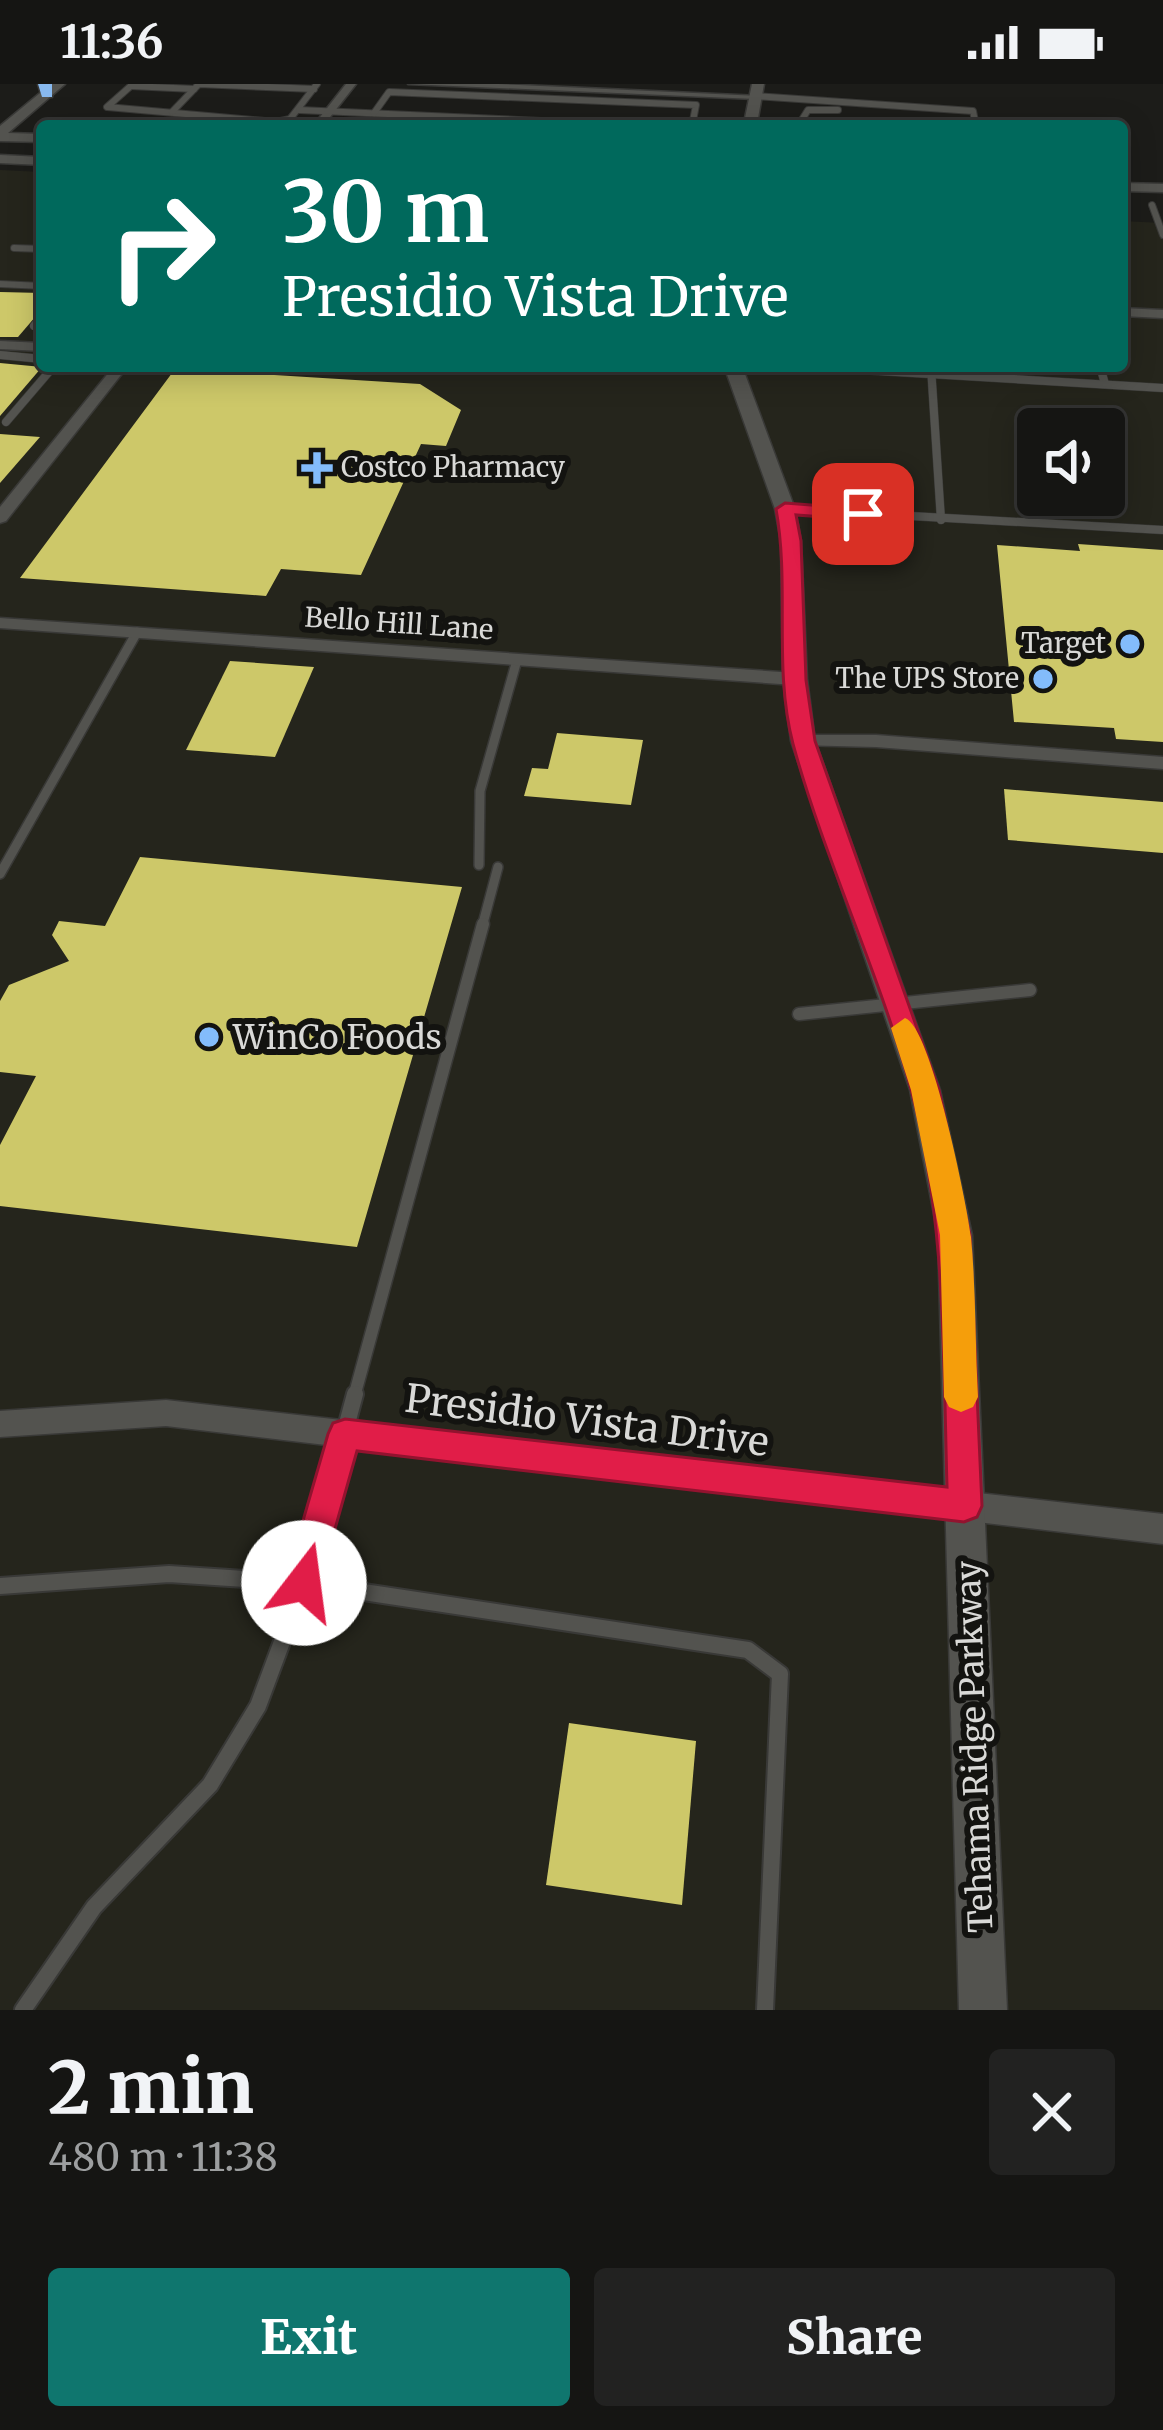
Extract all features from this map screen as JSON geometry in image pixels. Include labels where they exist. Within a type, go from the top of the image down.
[{"type":"street","points":[[323,120],[351,84]]},
{"type":"street","points":[[413,84],[615,96],[756,90],[750,120]]},
{"type":"street","points":[[3,129],[50,87]]},
{"type":"street","points":[[3,129],[36,137]]},
{"type":"street","points":[[0,160],[36,161]]},
{"type":"street","points":[[1128,187],[1163,188]]},
{"type":"street","points":[[1128,312],[1163,314]]},
{"type":"street","points":[[0,345],[36,347]]},
{"type":"street","points":[[0,518],[116,372]]},
{"type":"street","name":"Tehama Ridge Parkway","points":[[735,372],[785,509],[791,541],[795,680],[803,741],[925,1090],[955,1235],[983,2010]]},
{"type":"street","name":"Bello Hill Lane","points":[[0,622],[795,680]]},
{"type":"street","points":[[803,741],[876,741],[1163,764]]},
{"type":"street","name":"Presidio Vista Drive","points":[[0,1424],[166,1413],[1163,1529]]},
{"type":"lane","points":[[172,112],[199,84],[315,86]]},
{"type":"lane","points":[[194,89],[132,85],[107,107],[256,120]]},
{"type":"lane","points":[[286,120],[315,86]]},
{"type":"lane","points":[[756,90],[840,107]]},
{"type":"lane","points":[[374,113],[389,92],[498,92]]},
{"type":"lane","points":[[615,96],[696,105],[693,120]]},
{"type":"lane","points":[[839,120],[840,107]]},
{"type":"lane","points":[[802,120],[808,110],[840,107],[973,111],[975,120]]},
{"type":"lane","points":[[934,109],[935,120]]},
{"type":"lane","points":[[298,110],[521,120]]},
{"type":"lane","points":[[418,120],[421,116]]},
{"type":"lane","points":[[1157,205],[1163,235]]},
{"type":"lane","points":[[14,248],[36,249]]},
{"type":"lane","points":[[0,284],[36,286]]},
{"type":"lane","points":[[0,355],[36,358]]},
{"type":"lane","points":[[7,422],[49,372]]},
{"type":"lane","points":[[932,372],[941,520]]},
{"type":"lane","points":[[957,372],[1163,388]]},
{"type":"lane","points":[[1102,372],[1105,384]]},
{"type":"lane","points":[[785,509],[1163,530]]},
{"type":"lane","points":[[0,874],[137,632]]},
{"type":"lane","points":[[479,865],[480,791],[517,660]]},
{"type":"lane","points":[[23,2010],[94,1907],[210,1785],[258,1706],[304,1583],[498,867]]},
{"type":"lane","points":[[799,1014],[1030,990]]},
{"type":"lane","points":[[0,1586],[169,1574],[304,1583],[748,1650],[780,1674],[765,2010]]},
{"type":"shaded area","points":[[0,170],[36,172],[36,372],[1128,372],[1128,221],[1163,223],[1163,2010],[0,2010]]},
{"type":"building","points":[[0,292],[36,293],[36,316],[18,337],[0,337]]},
{"type":"building","points":[[0,363],[36,366],[38,372],[0,416]]},
{"type":"building","points":[[173,372],[420,384],[461,410],[446,446],[421,444],[361,575],[281,569],[266,596],[20,578]]},
{"type":"building","points":[[0,434],[40,437],[0,483]]},
{"type":"building","points":[[1078,544],[1163,550],[1163,742],[1116,739],[1114,728],[1014,722],[997,545],[1080,551]]},
{"type":"building","points":[[230,661],[314,667],[275,757],[186,750]]},
{"type":"building","points":[[557,733],[643,740],[631,805],[524,796],[532,768],[548,769]]},
{"type":"building","points":[[1004,789],[1163,802],[1163,853],[1008,840]]},
{"type":"building","name":"WinCo Foods","points":[[140,857],[462,887],[357,1247],[0,1206],[0,1145],[36,1076],[0,1072],[0,1001],[9,985],[69,961],[52,935],[59,921],[105,926]]},
{"type":"building","points":[[569,1723],[696,1741],[682,1905],[546,1885]]},
{"type":"slow traffic","points":[[905,1028],[925,1090],[955,1235],[961,1397]]},
{"type":"place","name":"Costco Pharmacy","points":[[317,468]]},
{"type":"place","name":"Target","points":[[1130,644]]},
{"type":"place","name":"The UPS Store","points":[[1043,679]]},
{"type":"place","name":"WinCo Foods","points":[[209,1037]]},
{"type":"route","points":[[304,1583],[345,1434],[964,1506],[955,1235],[925,1090],[803,741],[795,680],[791,541],[785,509],[863,514]]}]
